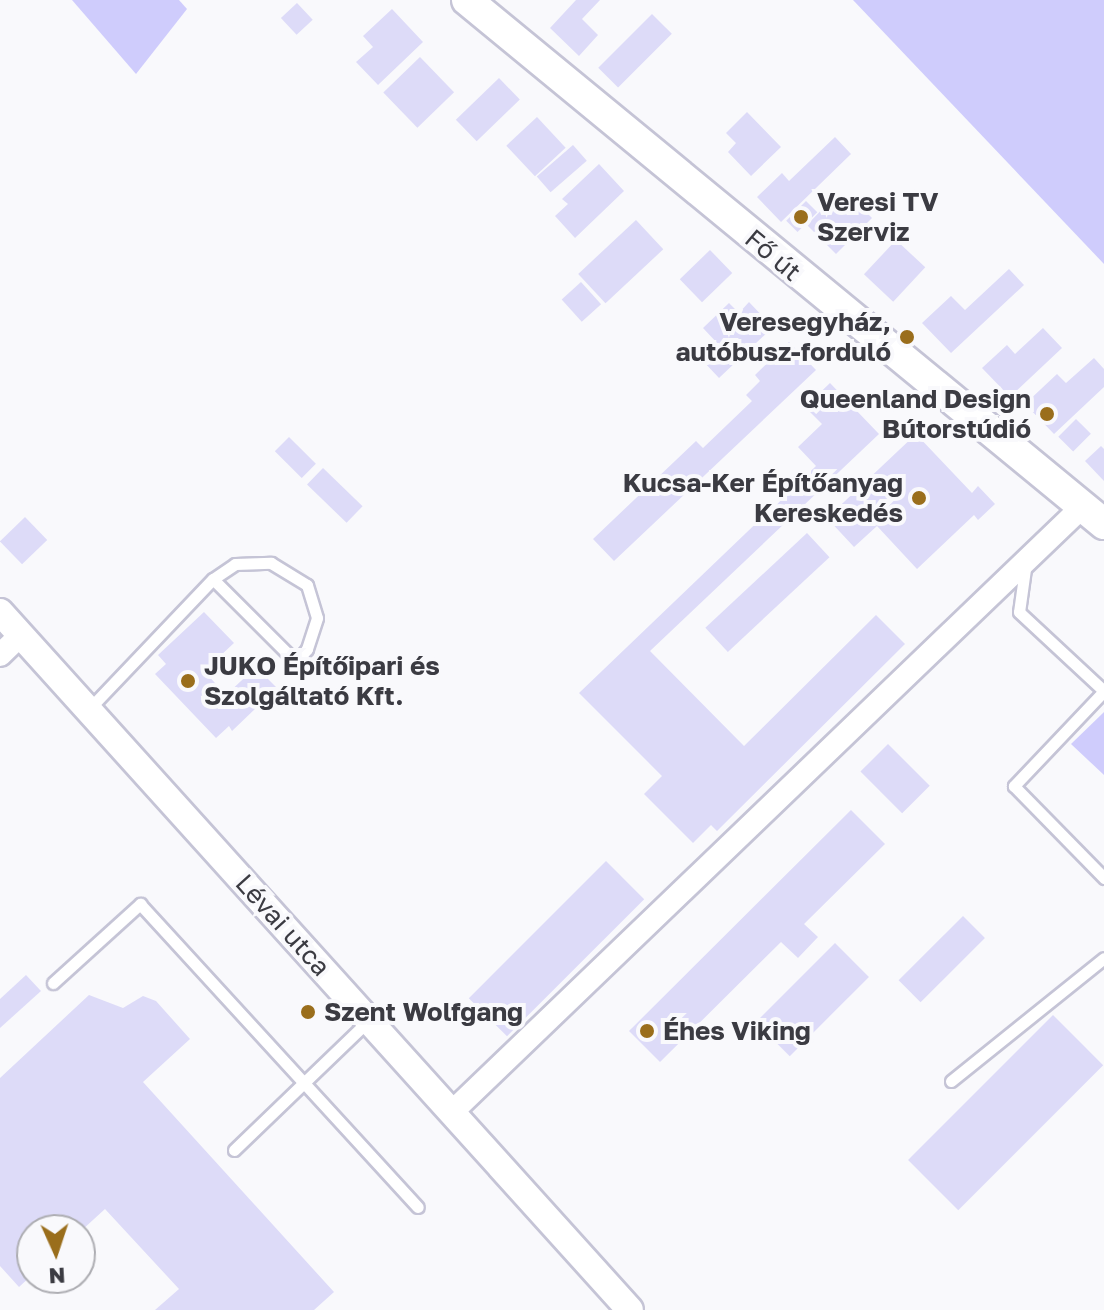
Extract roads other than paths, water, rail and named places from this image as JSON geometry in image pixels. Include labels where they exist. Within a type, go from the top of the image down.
[{"type":"main road","name":"Fő út","points":[[467,0],[1093,515]]},
{"type":"street","points":[[451,1113],[1028,559],[1093,515]]},
{"type":"street","name":"Lévai utca","points":[[0,612],[630,1310]]},
{"type":"street","points":[[0,655],[21,635]]},
{"type":"lane","points":[[1028,559],[1019,612],[1104,691],[1014,786],[1104,878]]},
{"type":"lane","points":[[88,709],[213,579],[250,561],[293,573],[315,601],[314,635],[296,662],[213,579]]},
{"type":"lane","points":[[53,983],[140,904],[418,1207]]},
{"type":"lane","points":[[951,1081],[1104,958]]},
{"type":"lane","points":[[234,1150],[368,1020]]},
{"type":"place","name":"Veresi TV Szerviz","points":[[801,217]]},
{"type":"place","name":"Veresegyház, autóbusz-forduló","points":[[907,337]]},
{"type":"place","name":"Queenland Design Bútorstúdió","points":[[1047,414]]},
{"type":"place","name":"Kucsa-Ker Építőanyag Kereskedés","points":[[919,498]]},
{"type":"place","name":"JUKO Építőipari és Szolgáltató Kft.","points":[[188,681]]},
{"type":"place","name":"Szent Wolfgang","points":[[308,1012]]},
{"type":"place","name":"Éhes Viking","points":[[647,1031]]}]
